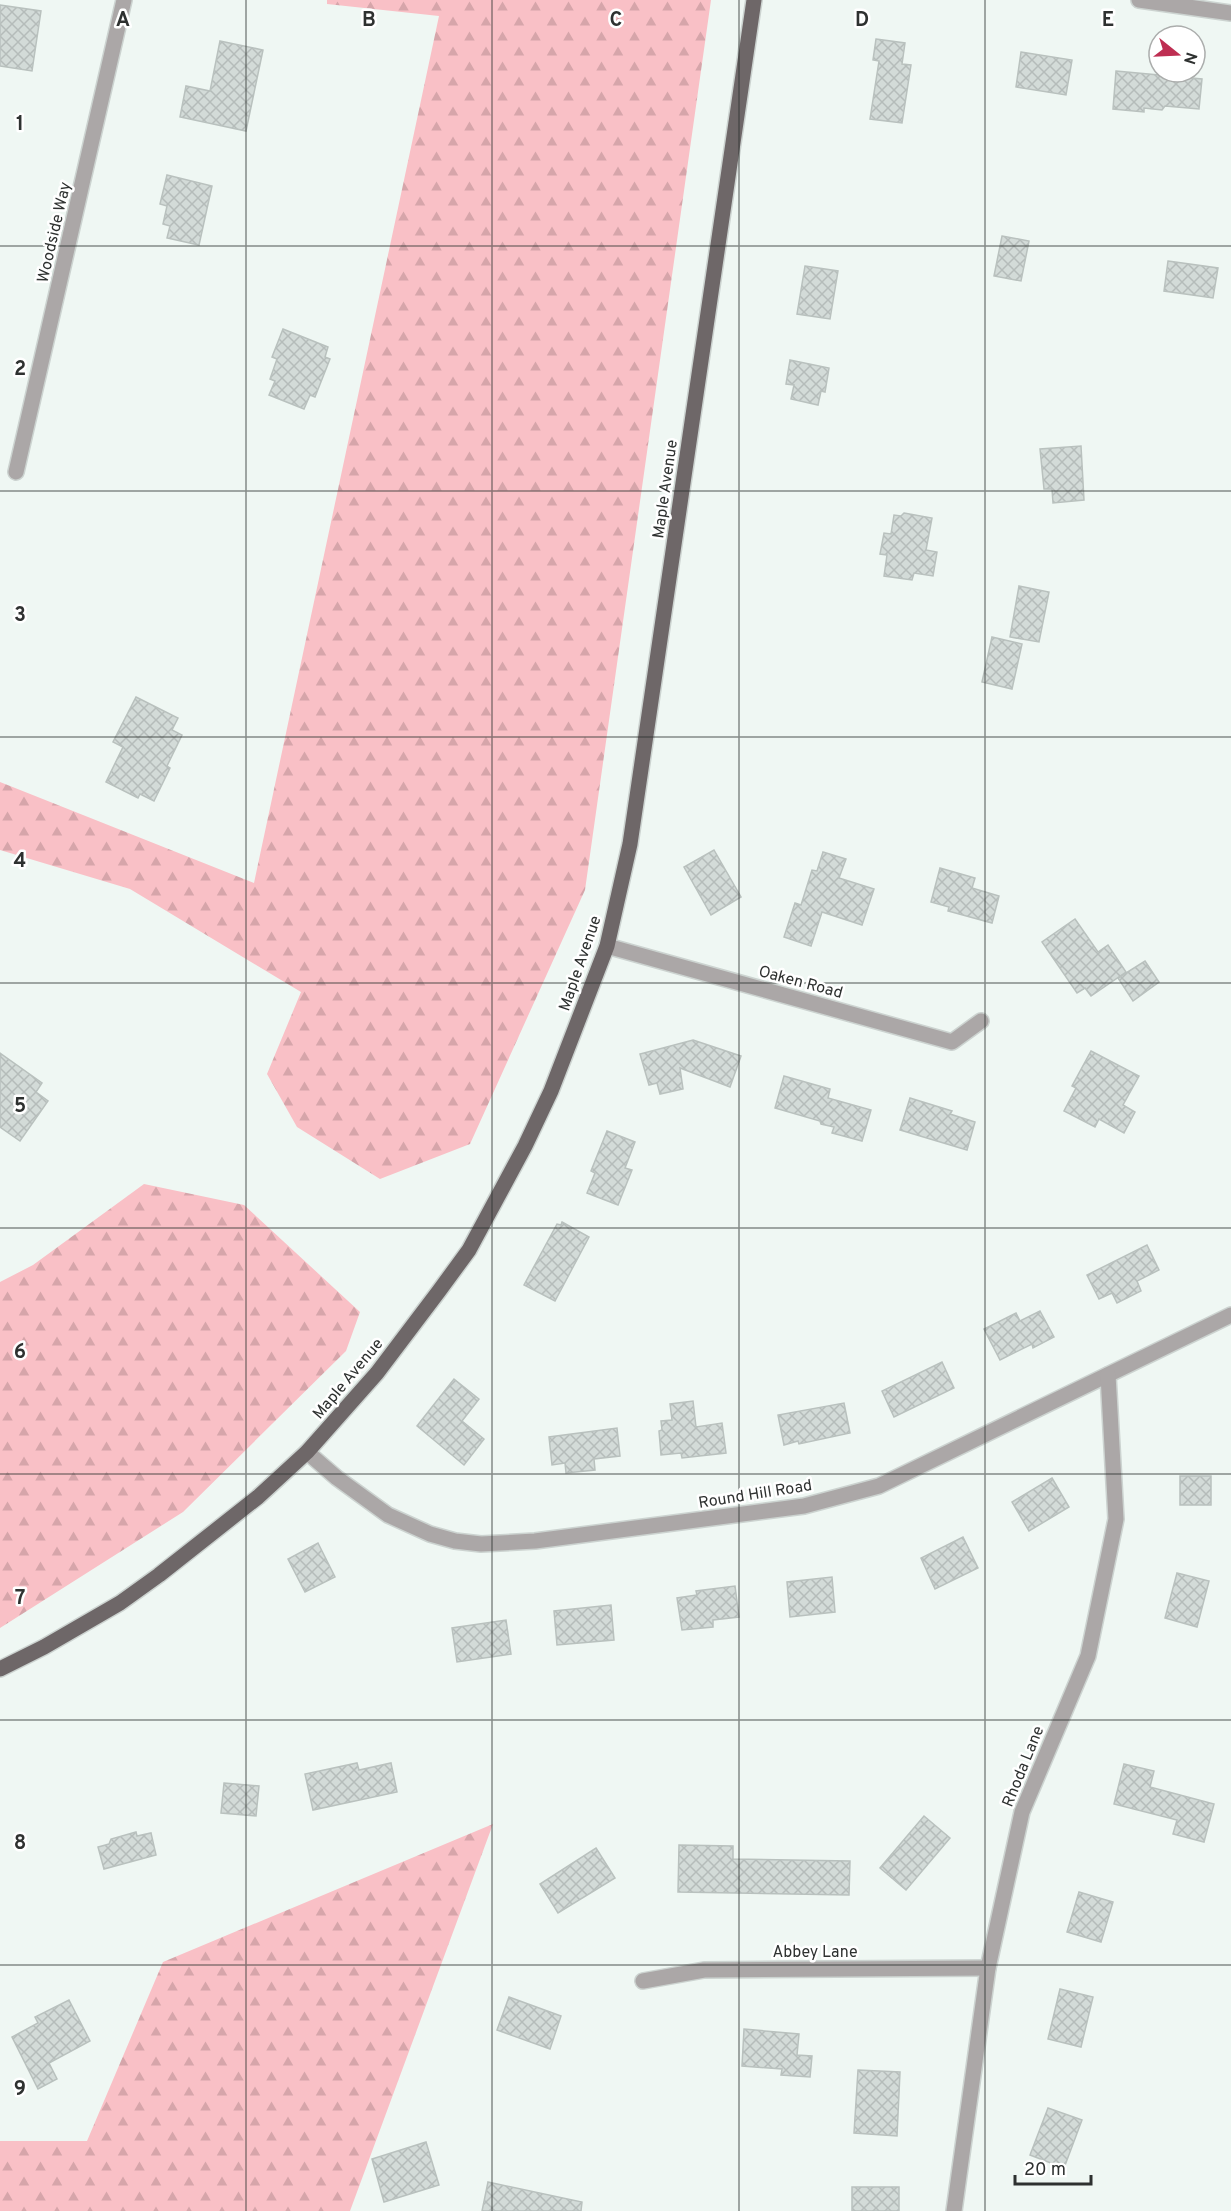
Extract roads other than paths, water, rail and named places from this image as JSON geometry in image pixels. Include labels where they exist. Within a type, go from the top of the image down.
[{"type":"main road","name":"Maple Avenue","points":[[0,1670],[95,1618],[151,1580],[258,1497],[307,1452],[377,1373],[469,1250],[552,1091],[607,946],[630,844],[754,0]]},
{"type":"street","name":"Woodside Way","points":[[16,472],[124,0]]},
{"type":"street","points":[[1139,0],[1231,13]]},
{"type":"street","name":"Oaken Road","points":[[607,946],[952,1042],[981,1022]]},
{"type":"street","name":"Round Hill Road","points":[[307,1452],[337,1478],[388,1515],[430,1534],[455,1541],[481,1544],[535,1541],[804,1506],[879,1486],[1231,1315]]},
{"type":"street","name":"Rhoda Lane","points":[[954,2211],[988,1968],[1022,1812],[1088,1656],[1116,1519],[1108,1375]]},
{"type":"street","name":"Abbey Lane","points":[[643,1981],[704,1970],[988,1968]]}]
